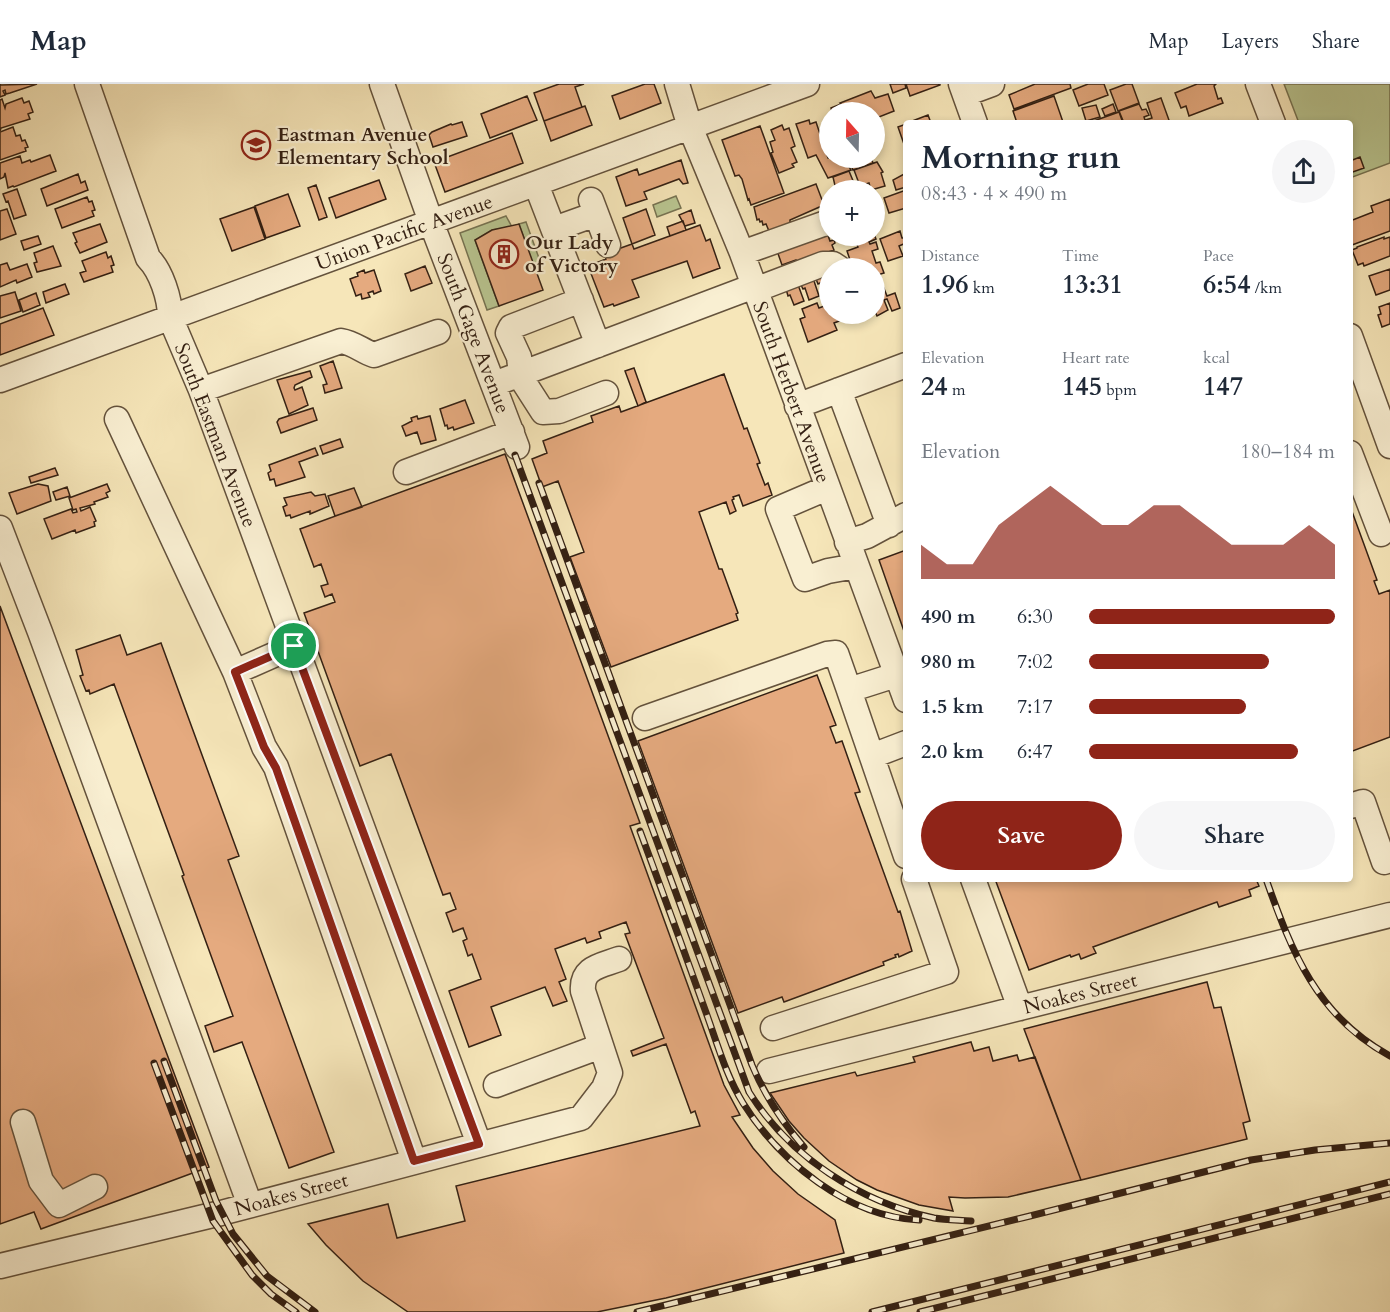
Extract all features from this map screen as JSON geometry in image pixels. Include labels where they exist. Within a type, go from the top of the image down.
[{"type":"street","name":"South Eastman Avenue","points":[[87,84],[148,258],[146,267],[162,308],[170,317],[201,390],[479,1144]]},
{"type":"street","name":"South Gage Avenue","points":[[382,84],[431,222],[514,440],[406,472]]},
{"type":"street","name":"South Herbert Avenue","points":[[677,84],[690,127],[742,253],[903,692]]},
{"type":"street","name":"Union Pacific Avenue","points":[[0,380],[807,84]]},
{"type":"street","points":[[974,120],[963,89],[992,84]]},
{"type":"street","points":[[1258,84],[1272,120]]},
{"type":"street","points":[[537,184],[598,345]]},
{"type":"street","points":[[554,229],[594,207],[608,245]]},
{"type":"street","points":[[742,253],[819,225]]},
{"type":"street","points":[[494,384],[819,265]]},
{"type":"street","points":[[581,300],[511,327],[508,333],[519,357],[525,384],[543,412],[559,411],[606,393]]},
{"type":"street","points":[[201,390],[341,341],[353,343],[374,356],[438,332]]},
{"type":"street","points":[[1353,344],[1388,436]]},
{"type":"street","points":[[797,406],[903,366]]},
{"type":"street","points":[[839,390],[897,520],[867,536],[847,542]]},
{"type":"street","points":[[117,419],[235,672],[264,747],[276,768],[414,1161]]},
{"type":"street","points":[[1353,461],[1381,534]]},
{"type":"street","points":[[827,488],[778,509],[805,579],[828,571],[856,566]]},
{"type":"street","points":[[0,528],[250,1205]]},
{"type":"street","points":[[235,672],[294,646]]},
{"type":"street","points":[[645,718],[827,654],[836,653],[903,847]]},
{"type":"street","points":[[849,690],[896,675]]},
{"type":"street","points":[[872,756],[903,744]]},
{"type":"street","points":[[1353,805],[1363,802],[1384,862],[1390,861]]},
{"type":"street","points":[[773,1029],[946,972],[915,882]]},
{"type":"street","points":[[974,882],[1020,1008]]},
{"type":"street","name":"Noakes Street","points":[[770,1071],[1390,915]]},
{"type":"street","points":[[496,1085],[601,1046],[582,981],[589,971],[619,959]]},
{"type":"street","name":"Noakes Street","points":[[0,1266],[250,1205],[581,1118],[604,1088],[610,1073],[601,1046]]},
{"type":"street","points":[[23,1122],[41,1181],[59,1205],[95,1187]]},
{"type":"green space","points":[[1284,84],[1390,84],[1390,163],[1353,177],[1353,120],[1298,120]]},
{"type":"green space","points":[[676,196],[681,208],[657,217],[653,205]]},
{"type":"green space","points":[[506,216],[512,227],[492,230],[475,240],[499,306],[487,310],[460,233]]},
{"type":"green space","points":[[526,222],[540,261],[540,264],[534,267],[519,224]]},
{"type":"building","points":[[0,84],[37,84],[6,94],[5,90],[3,91],[5,95],[0,97]]},
{"type":"building","points":[[559,84],[584,84],[575,87],[582,107],[544,121],[534,93]]},
{"type":"building","points":[[645,84],[654,84],[661,103],[620,119],[612,96]]},
{"type":"building","points":[[890,84],[905,84],[906,88],[893,93]]},
{"type":"building","points":[[906,84],[940,84],[940,85],[910,96]]},
{"type":"building","points":[[1035,84],[1070,84],[1071,88],[1014,109],[1009,95]]},
{"type":"building","points":[[1088,84],[1104,84],[1108,95],[1079,106],[1073,90]]},
{"type":"building","points":[[1132,84],[1139,103],[1118,111],[1110,90]]},
{"type":"building","points":[[1197,84],[1216,84],[1214,86],[1218,99],[1221,98],[1223,103],[1189,116],[1186,106],[1181,108],[1175,93]]},
{"type":"building","points":[[871,91],[875,98],[888,94],[894,111],[885,115],[885,102],[843,102]]},
{"type":"building","points":[[527,96],[537,120],[490,138],[481,114]]},
{"type":"building","points":[[1054,96],[1062,120],[1016,120],[1013,111]]},
{"type":"building","points":[[22,98],[24,103],[29,101],[33,112],[28,114],[30,119],[1,128],[0,131],[0,100],[2,99],[5,108],[6,104]]},
{"type":"building","points":[[1161,98],[1169,120],[1145,120],[1152,118],[1147,103]]},
{"type":"building","points":[[1113,104],[1116,112],[1105,116],[1102,109]]},
{"type":"building","points":[[1139,104],[1142,110],[1146,109],[1149,115],[1144,117],[1145,120],[1123,120],[1119,111]]},
{"type":"building","points":[[1096,105],[1100,117],[1086,120],[1082,108]]},
{"type":"building","points":[[585,106],[592,125],[551,141],[544,121]]},
{"type":"building","points":[[1119,112],[1122,120],[1096,120]]},
{"type":"building","points":[[928,115],[930,120],[915,120]]},
{"type":"building","points":[[809,120],[810,124],[816,122],[819,131],[819,161],[816,155],[808,158],[796,124]]},
{"type":"building","points":[[462,122],[467,136],[433,147],[429,135],[432,132]]},
{"type":"building","points":[[782,125],[784,130],[789,128],[795,146],[791,148],[797,162],[792,164],[794,167],[779,173],[771,153],[773,152],[770,142],[775,140],[771,130]]},
{"type":"building","points":[[903,125],[903,141],[898,127]]},
{"type":"building","points":[[760,126],[784,193],[751,205],[742,179],[739,175],[735,176],[722,140]]},
{"type":"building","points":[[13,127],[16,136],[20,135],[28,147],[25,148],[26,151],[0,160],[0,132]]},
{"type":"building","points":[[512,133],[523,163],[445,192],[434,162]]},
{"type":"building","points":[[50,155],[56,171],[8,188],[5,173],[0,179],[0,163],[20,156],[22,163],[30,160],[31,162]]},
{"type":"building","points":[[1360,157],[1364,168],[1353,172],[1353,160]]},
{"type":"building","points":[[681,160],[688,183],[683,184],[679,179],[644,192],[647,199],[626,206],[616,177],[637,169],[639,175]]},
{"type":"building","points":[[823,168],[850,168],[851,170],[828,178]]},
{"type":"building","points":[[881,168],[883,180],[858,180],[854,170]]},
{"type":"building","points":[[849,171],[853,180],[834,180],[833,177]]},
{"type":"building","points":[[78,174],[81,183],[85,181],[88,190],[47,206],[41,189]]},
{"type":"building","points":[[903,175],[903,188],[896,190],[893,180]]},
{"type":"building","points":[[379,180],[386,199],[336,218],[329,198]]},
{"type":"building","points":[[816,184],[819,192],[819,207],[790,220],[790,223],[769,231],[766,224],[763,225],[762,221],[757,220],[754,207]]},
{"type":"building","points":[[316,185],[327,217],[319,220],[308,188]]},
{"type":"building","points":[[17,189],[26,215],[14,219],[3,194]]},
{"type":"building","points":[[903,191],[903,209],[889,213],[885,198]]},
{"type":"building","points":[[288,194],[300,226],[266,238],[255,206]]},
{"type":"building","points":[[87,197],[89,202],[92,201],[94,216],[62,228],[55,209]]},
{"type":"building","points":[[1390,199],[1390,231],[1353,245],[1353,220],[1373,212],[1371,206]]},
{"type":"building","points":[[254,207],[265,239],[232,251],[220,219]]},
{"type":"building","points":[[7,209],[16,234],[0,240],[0,211]]},
{"type":"building","points":[[646,209],[655,235],[632,244],[623,218]]},
{"type":"building","points":[[691,210],[695,223],[685,226],[679,215]]},
{"type":"building","points":[[683,221],[686,230],[670,236],[667,227]]},
{"type":"building","points":[[100,224],[107,242],[80,253],[73,233]]},
{"type":"building","name":"Our Lady of Victory","points":[[519,224],[543,290],[499,306],[475,240],[492,230]]},
{"type":"building","points":[[700,225],[706,241],[710,239],[720,268],[693,278],[687,261],[632,280],[639,297],[604,307],[590,271],[598,268],[596,263],[606,259],[604,254],[632,244],[634,249]]},
{"type":"building","points":[[819,229],[819,246],[832,246],[834,250],[797,263],[796,260],[782,265],[775,245]]},
{"type":"building","points":[[900,231],[903,244],[899,246],[903,256],[888,261],[883,246],[885,246],[885,237]]},
{"type":"building","points":[[38,236],[41,244],[24,250],[21,241]]},
{"type":"building","points":[[1390,237],[1390,256],[1364,266],[1363,263],[1358,265],[1353,252],[1357,247]]},
{"type":"building","points":[[53,246],[61,266],[37,272],[34,253]]},
{"type":"building","points":[[877,246],[878,249],[872,251],[874,258],[849,258],[847,251],[858,247]]},
{"type":"building","points":[[106,252],[108,258],[111,256],[114,265],[111,266],[113,272],[84,282],[80,273],[86,271],[82,261]]},
{"type":"building","points":[[7,263],[10,270],[27,264],[32,277],[17,283],[16,280],[0,287],[0,265]]},
{"type":"building","points":[[425,266],[432,283],[411,291],[405,274]]},
{"type":"building","points":[[1390,269],[1390,290],[1376,295],[1369,276]]},
{"type":"building","points":[[364,270],[365,273],[374,270],[381,291],[374,294],[373,291],[368,293],[370,297],[362,299],[361,294],[356,296],[350,279],[358,276],[357,273]]},
{"type":"building","points":[[812,275],[819,296],[809,300],[805,288],[803,289],[801,285]]},
{"type":"building","points":[[797,282],[804,301],[794,305],[786,289]]},
{"type":"building","points":[[65,284],[69,294],[46,303],[43,292]]},
{"type":"building","points":[[885,291],[887,296],[895,293],[900,308],[892,311],[887,299],[885,300]]},
{"type":"building","points":[[15,292],[21,311],[0,318],[0,296]]},
{"type":"building","points":[[36,293],[40,305],[23,312],[19,300]]},
{"type":"building","points":[[817,303],[819,324],[834,324],[837,330],[808,342],[800,319],[805,317],[802,309]]},
{"type":"building","points":[[1390,303],[1390,324],[1382,327],[1378,315],[1381,314],[1379,307]]},
{"type":"building","points":[[43,308],[54,335],[0,355],[0,324]]},
{"type":"building","points":[[333,361],[342,388],[325,393],[323,385],[327,384],[320,366]]},
{"type":"building","points":[[634,368],[646,402],[638,406],[625,371]]},
{"type":"building","points":[[310,371],[312,377],[295,385],[294,388],[295,390],[302,387],[308,405],[289,414],[277,380]]},
{"type":"building","points":[[724,374],[744,429],[747,428],[760,463],[757,464],[765,485],[768,483],[772,495],[743,506],[739,495],[733,497],[736,511],[730,514],[726,502],[699,512],[719,569],[722,569],[738,613],[736,614],[738,620],[611,667],[570,557],[584,552],[558,481],[542,487],[532,459],[547,453],[543,441],[593,422],[591,416],[619,406],[621,412]]},
{"type":"building","points":[[465,400],[474,423],[454,430],[453,427],[448,429],[440,409]]},
{"type":"building","points":[[313,408],[317,420],[281,433],[277,422],[279,419]]},
{"type":"building","points":[[417,416],[418,419],[430,416],[436,440],[421,444],[417,432],[406,436],[402,426]]},
{"type":"building","points":[[340,439],[343,447],[323,454],[320,446]]},
{"type":"building","points":[[315,448],[318,455],[299,462],[305,477],[276,486],[274,479],[270,480],[269,465]]},
{"type":"building","points":[[505,454],[640,823],[630,826],[724,1085],[740,1115],[732,1117],[753,1148],[773,1171],[798,1194],[835,1220],[844,1253],[666,1298],[597,1312],[408,1312],[363,1281],[308,1224],[388,1204],[397,1238],[465,1221],[456,1186],[700,1126],[695,1111],[691,1113],[666,1044],[633,1056],[631,1051],[664,1038],[625,934],[630,933],[626,922],[599,932],[601,938],[587,943],[585,938],[555,949],[566,979],[559,982],[567,1001],[553,1006],[545,987],[491,1007],[501,1035],[469,1047],[449,991],[481,979],[472,954],[468,956],[463,941],[467,939],[463,928],[453,932],[446,913],[456,909],[450,893],[443,895],[391,754],[360,766],[304,613],[335,602],[332,594],[325,597],[321,586],[328,584],[321,564],[314,567],[300,529]]},
{"type":"building","points":[[55,468],[58,475],[31,483],[29,477]]},
{"type":"building","points":[[38,484],[48,486],[51,501],[17,514],[9,493]]},
{"type":"building","points":[[107,484],[110,491],[106,493],[108,497],[80,508],[81,511],[90,507],[96,521],[95,526],[76,533],[75,530],[52,539],[44,519],[71,509],[73,513],[77,512],[76,509],[73,510],[69,498]]},
{"type":"building","points":[[67,487],[70,496],[56,500],[53,492]]},
{"type":"building","points":[[354,488],[362,507],[335,516],[328,496]]},
{"type":"building","points":[[311,492],[315,496],[325,494],[329,506],[310,514],[310,511],[291,518],[290,515],[286,516],[283,507],[287,505],[284,498]]},
{"type":"building","points":[[1353,514],[1377,580],[1374,581],[1379,594],[1390,590],[1390,737],[1353,751]]},
{"type":"building","points":[[903,551],[903,628],[879,560]]},
{"type":"building","points":[[0,606],[209,1167],[41,1229],[34,1212],[0,1224]]},
{"type":"building","points":[[120,635],[127,655],[161,643],[239,856],[228,860],[334,1152],[289,1168],[242,1042],[214,1052],[205,1026],[233,1016],[182,876],[184,875],[114,684],[90,694],[89,690],[86,691],[80,676],[83,675],[76,650]]},
{"type":"building","points":[[817,675],[836,725],[830,727],[836,743],[842,741],[860,792],[855,793],[898,912],[900,911],[912,951],[899,957],[898,954],[895,955],[896,957],[883,962],[884,965],[784,1002],[782,997],[738,1013],[638,741]]},
{"type":"building","points":[[996,882],[1257,882],[1259,886],[1249,890],[1251,896],[1219,907],[1217,902],[1093,947],[1096,953],[1081,959],[1079,954],[1071,957],[1070,955],[1029,970]]},
{"type":"building","points":[[1207,982],[1214,1008],[1221,1007],[1250,1121],[1243,1123],[1247,1139],[1081,1180],[1024,1029]]},
{"type":"building","points":[[971,1042],[974,1051],[989,1047],[993,1061],[1017,1055],[1019,1061],[1035,1057],[1081,1180],[1008,1197],[949,1197],[953,1211],[919,1205],[877,1190],[829,1161],[789,1121],[770,1093],[855,1072],[857,1076],[915,1062],[913,1057]]},
{"type":"railway","points":[[515,455],[749,1092],[785,1137],[806,1156],[854,1188],[906,1211],[934,1218],[971,1221]]},
{"type":"railway","points":[[539,483],[752,1065],[775,1108],[804,1147]]},
{"type":"railway","points":[[640,831],[726,1068],[743,1103],[758,1125],[796,1165],[842,1197],[867,1209],[893,1217],[919,1220]]},
{"type":"railway","points":[[1267,882],[1286,932],[1310,980],[1343,1022],[1390,1056]]},
{"type":"railway","points":[[164,1061],[216,1201],[233,1234],[267,1276],[315,1312]]},
{"type":"railway","points":[[154,1063],[213,1221],[252,1275],[271,1294],[296,1312]]},
{"type":"railway","points":[[637,1312],[1251,1160],[1315,1150],[1390,1143]]},
{"type":"railway","points":[[872,1312],[1390,1182]]},
{"type":"railway","points":[[920,1312],[1390,1194]]},
{"type":"place","name":"Eastman Avenue Elementary School","points":[[256,145]]},
{"type":"place","name":"Our Lady of Victory","points":[[504,254]]},
{"type":"route","points":[[294,646],[479,1144],[414,1161],[276,768],[264,747],[235,672],[294,646]]}]
